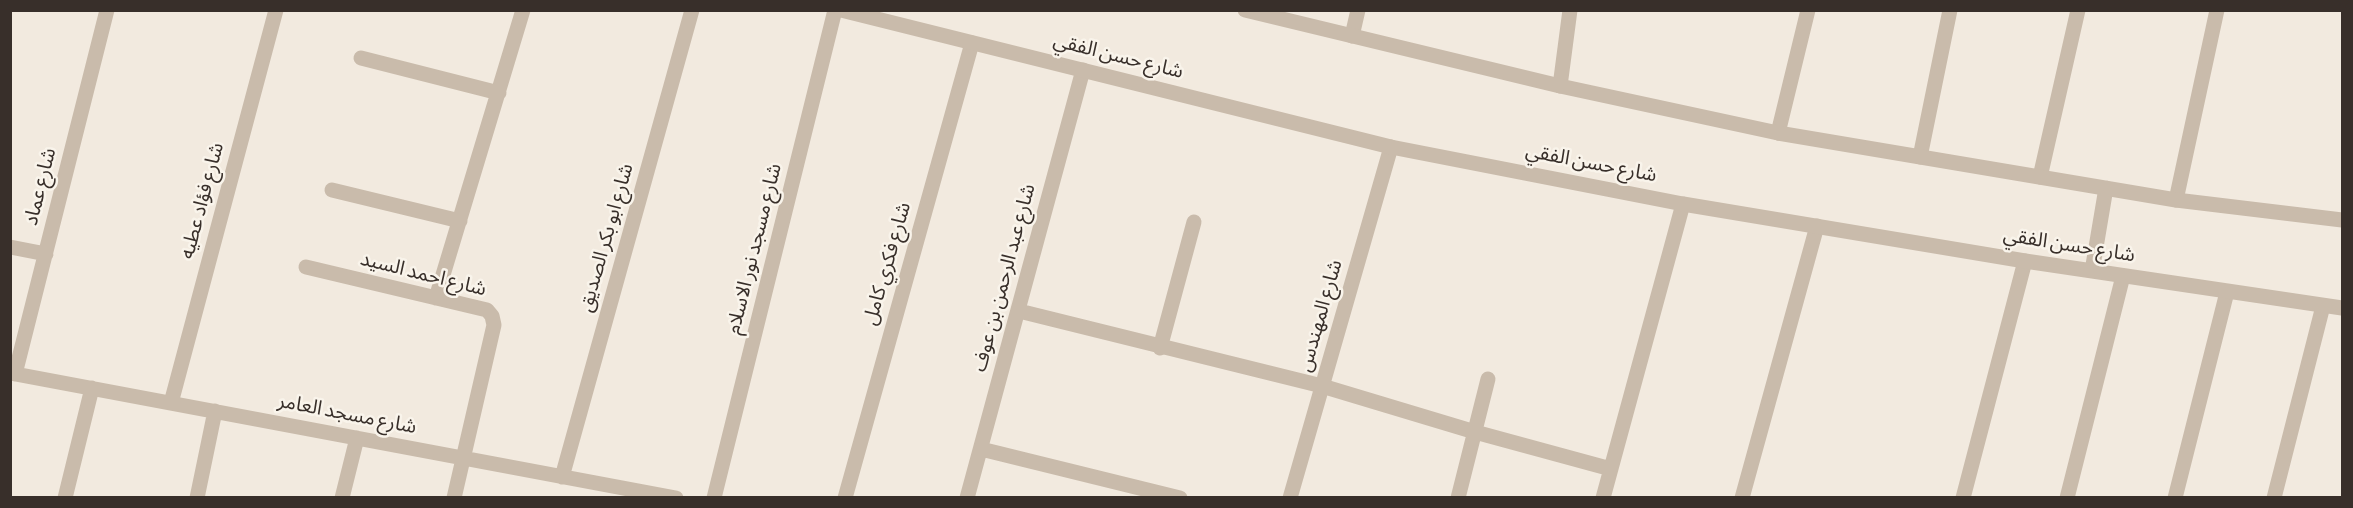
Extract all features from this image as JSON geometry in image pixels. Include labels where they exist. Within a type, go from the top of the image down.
[{"type":"street","name":"شارع عماد","points":[[13,373],[46,254],[107,10]]},
{"type":"street","name":"شارع فؤاد عطيه","points":[[171,403],[276,10]]},
{"type":"street","points":[[436,298],[524,10]]},
{"type":"street","name":"شارع ابو بكر الصديق","points":[[562,477],[692,10]]},
{"type":"street","name":"شارع مسجد نور الاسلام","points":[[714,498],[834,10]]},
{"type":"street","name":"شارع حسن الفقي","points":[[841,10],[1391,147],[1683,204],[2025,261],[2343,308]]},
{"type":"street","points":[[1245,10],[1560,86],[1778,133],[2176,200],[2343,220]]},
{"type":"street","points":[[1352,36],[1358,10]]},
{"type":"street","points":[[1560,86],[1570,10]]},
{"type":"street","points":[[1778,133],[1808,10]]},
{"type":"street","points":[[1920,157],[1950,10]]},
{"type":"street","points":[[2040,177],[2078,10]]},
{"type":"street","points":[[2176,200],[2217,10]]},
{"type":"street","name":"شارع فكري كامل","points":[[845,498],[972,43]]},
{"type":"street","points":[[361,57],[499,93]]},
{"type":"street","name":"شارع عبد الرحمن بن عوف","points":[[967,498],[1083,70]]},
{"type":"street","name":"شارع المهندس","points":[[1290,498],[1391,147]]},
{"type":"street","points":[[2092,271],[2106,188]]},
{"type":"street","points":[[332,190],[460,221]]},
{"type":"street","points":[[1603,498],[1683,204]]},
{"type":"street","points":[[1160,348],[1194,222]]},
{"type":"street","points":[[1742,498],[1817,226]]},
{"type":"street","points":[[10,247],[46,254]]},
{"type":"street","points":[[1963,498],[2025,261]]},
{"type":"street","name":"شارع احمد السيد","points":[[306,267],[487,310],[492,316],[494,325],[462,457]]},
{"type":"street","points":[[2067,498],[2123,276]]},
{"type":"street","points":[[2175,498],[2227,291]]},
{"type":"street","points":[[2274,498],[2323,306]]},
{"type":"street","points":[[1019,311],[1160,348],[1322,386],[1475,432],[1611,469]]},
{"type":"street","name":"شارع مسجد العامر","points":[[13,373],[676,498]]},
{"type":"street","points":[[1458,498],[1488,379]]},
{"type":"street","points":[[65,498],[92,388]]},
{"type":"street","points":[[197,498],[215,411]]},
{"type":"street","points":[[342,498],[357,438]]},
{"type":"street","points":[[981,449],[1180,498]]},
{"type":"street","points":[[454,498],[462,457]]}]
